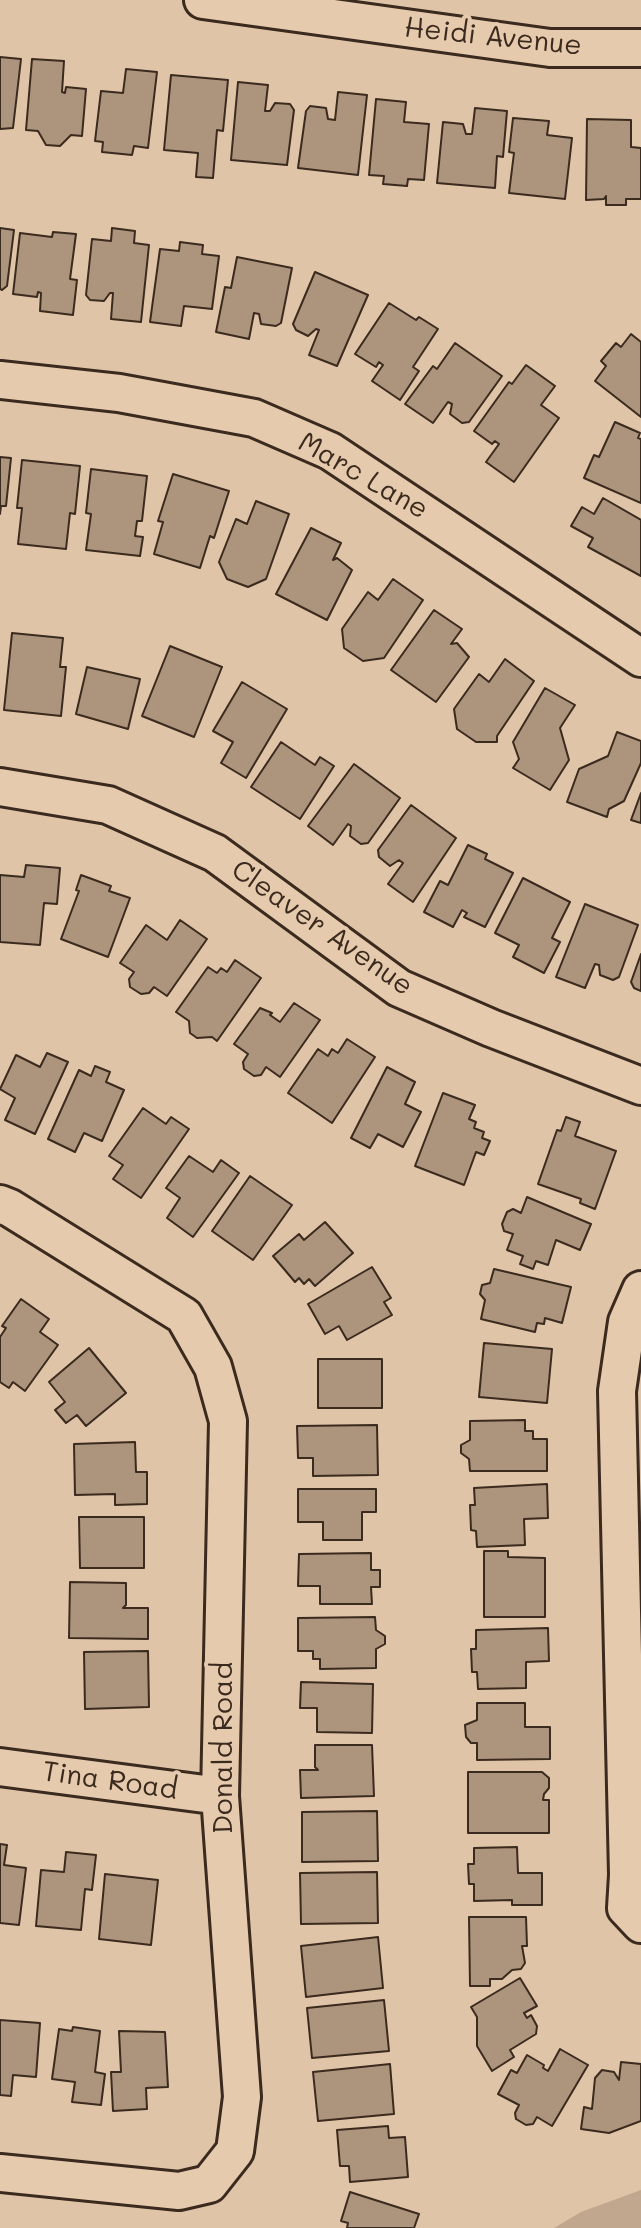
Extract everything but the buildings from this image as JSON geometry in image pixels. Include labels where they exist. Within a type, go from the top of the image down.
[{"type":"street","name":"Heidi Avenue","points":[[203,0],[550,48],[641,48]]},
{"type":"street","name":"Marc Lane","points":[[0,380],[119,393],[254,418],[330,451],[641,658]]},
{"type":"street","name":"Cleaver Avenue","points":[[0,787],[108,805],[215,853],[399,988],[491,1028],[641,1086]]},
{"type":"street","name":"Donald Road","points":[[0,1204],[184,1316],[213,1367],[228,1421],[220,1796],[242,2097],[235,2151],[209,2184],[179,2191],[0,2173]]},
{"type":"street","points":[[641,1290],[627,1322],[617,1391],[626,1908],[641,1924]]},
{"type":"street","name":"Tina Road","points":[[0,1767],[220,1796]]},
{"type":"shaded area","points":[[641,2190],[641,2228],[554,2228],[581,2212]]}]
